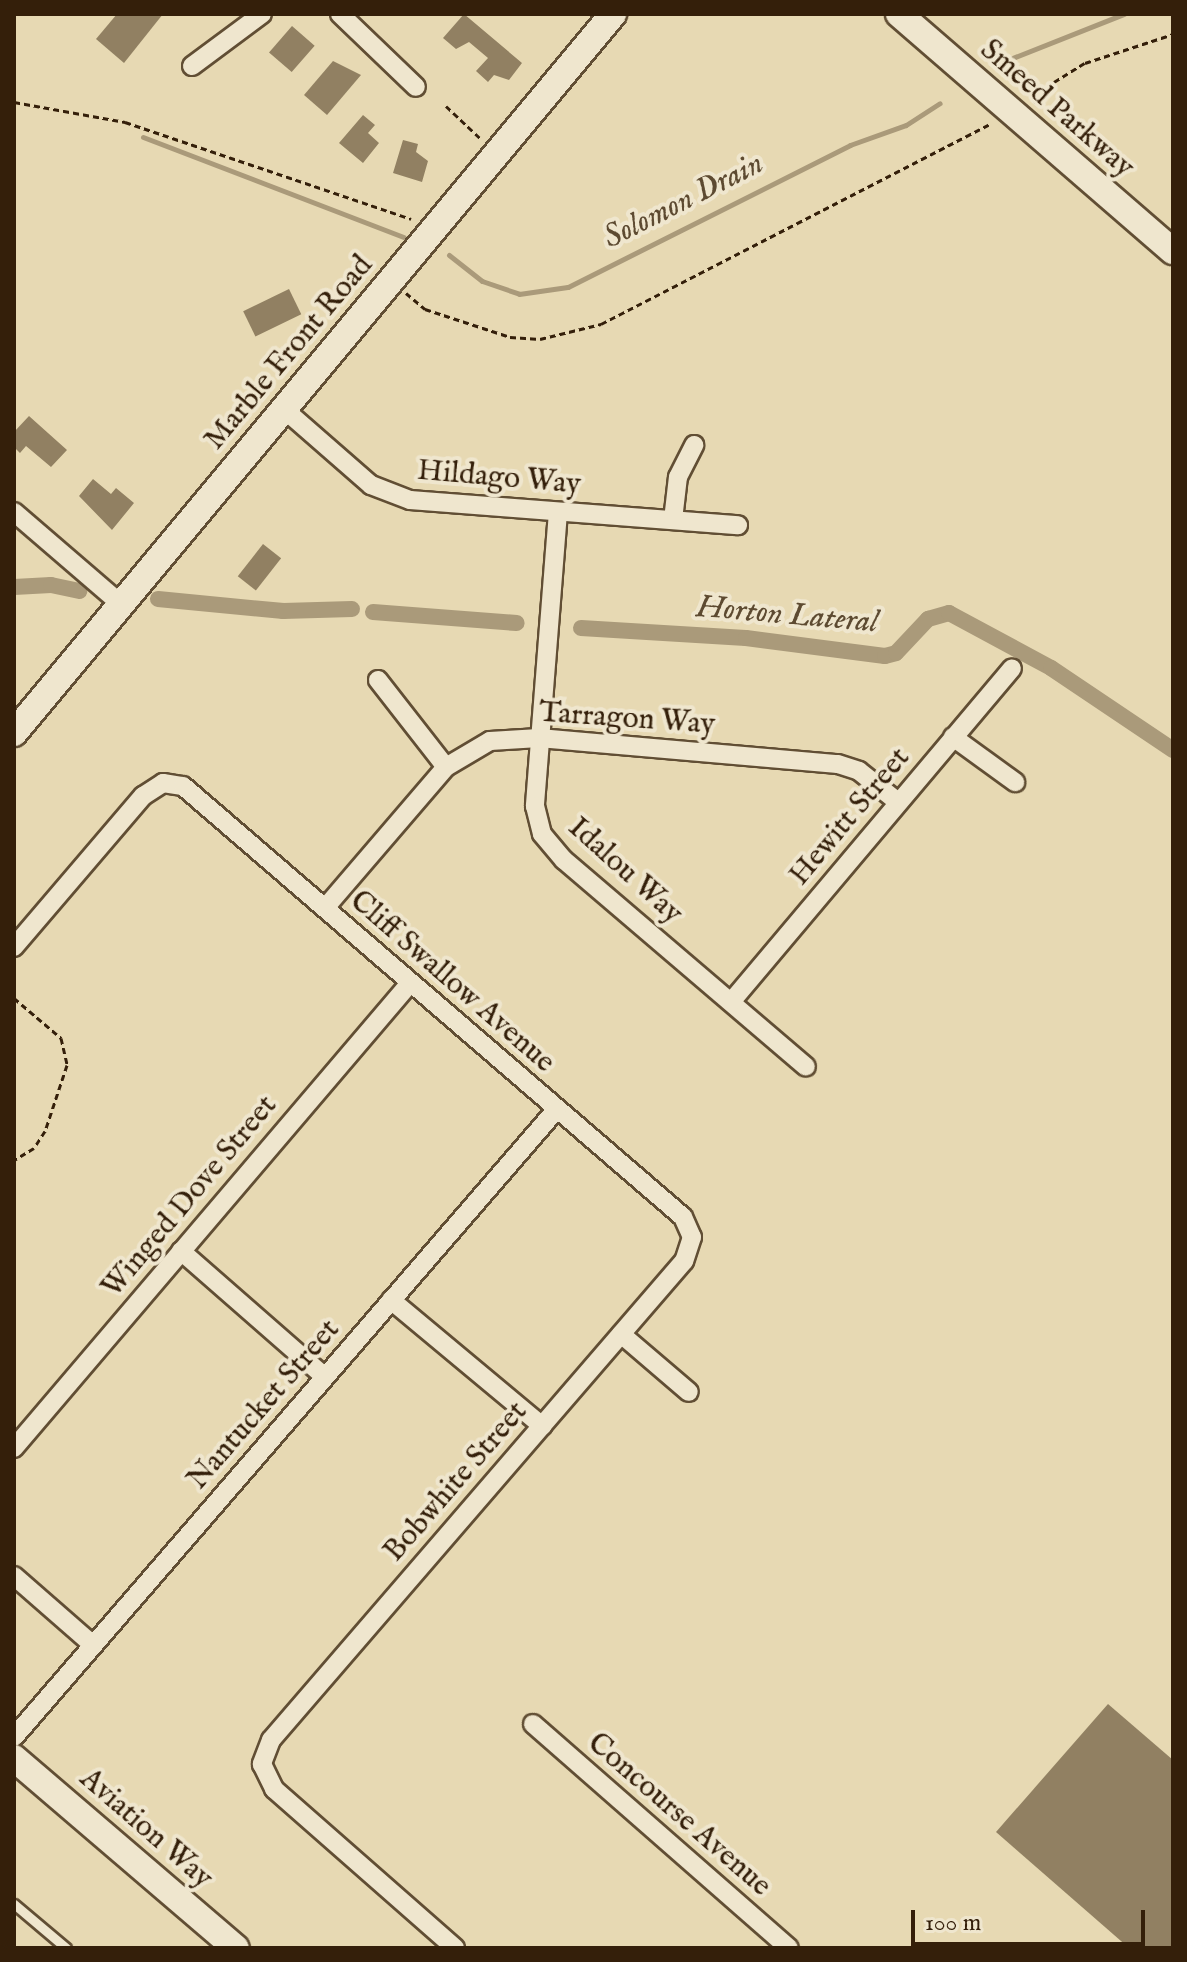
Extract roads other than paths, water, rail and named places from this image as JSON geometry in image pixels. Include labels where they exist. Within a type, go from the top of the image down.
[{"type":"street","points":[[192,66],[262,14]]},
{"type":"street","points":[[340,14],[416,87]]},
{"type":"street","name":"Marble Front Road","points":[[14,733],[613,14]]},
{"type":"street","name":"Smeed Parkway","points":[[899,14],[1173,251]]},
{"type":"street","name":"Hildago Way","points":[[285,410],[389,494],[558,512],[738,525]]},
{"type":"street","points":[[673,520],[678,477],[694,445]]},
{"type":"street","points":[[14,512],[121,604]]},
{"type":"street","name":"Idalou Way","points":[[558,512],[535,806],[542,834],[564,860],[806,1067]]},
{"type":"street","name":"Hewitt Street","points":[[731,1002],[1012,668]]},
{"type":"street","points":[[378,680],[446,767]]},
{"type":"street","points":[[953,737],[1015,782]]},
{"type":"street","name":"Tarragon Way","points":[[325,908],[446,767],[490,741],[539,738],[838,764],[859,771],[898,802]]},
{"type":"street","name":"Cliff Swallow Avenue","points":[[14,947],[143,796],[163,783],[183,786],[683,1217],[692,1237]]},
{"type":"street","name":"Winged Dove Street","points":[[14,1448],[410,983]]},
{"type":"street","name":"Nantucket Street","points":[[14,1737],[556,1110]]},
{"type":"street","name":"Bobwhite Street","points":[[455,1948],[274,1789],[262,1764],[271,1740],[684,1261],[692,1237]]},
{"type":"street","points":[[181,1251],[325,1377]]},
{"type":"street","points":[[391,1300],[542,1426]]},
{"type":"street","points":[[621,1334],[689,1392]]},
{"type":"street","points":[[14,1576],[93,1645]]},
{"type":"street","name":"Concourse Avenue","points":[[533,1724],[778,1945]]},
{"type":"street","name":"Aviation Way","points":[[14,1758],[236,1948]]},
{"type":"lane","points":[[14,1904],[66,1948]]},
{"type":"waterway","name":"Solomon Drain","points":[[1005,61],[1124,14]]},
{"type":"waterway","name":"Solomon Drain","points":[[449,255],[482,281],[519,294],[568,287],[850,145],[906,125],[940,103]]},
{"type":"waterway","name":"Solomon Drain","points":[[143,137],[403,237]]},
{"type":"waterway","name":"Horton Lateral","points":[[14,587],[51,585],[79,591]]},
{"type":"waterway","name":"Horton Lateral","points":[[158,599],[283,611],[352,609]]},
{"type":"waterway","name":"Horton Lateral","points":[[373,612],[517,623]]},
{"type":"waterway","name":"Horton Lateral","points":[[581,628],[746,638],[885,656],[896,653],[928,619],[949,613],[1051,668],[1173,750]]}]
